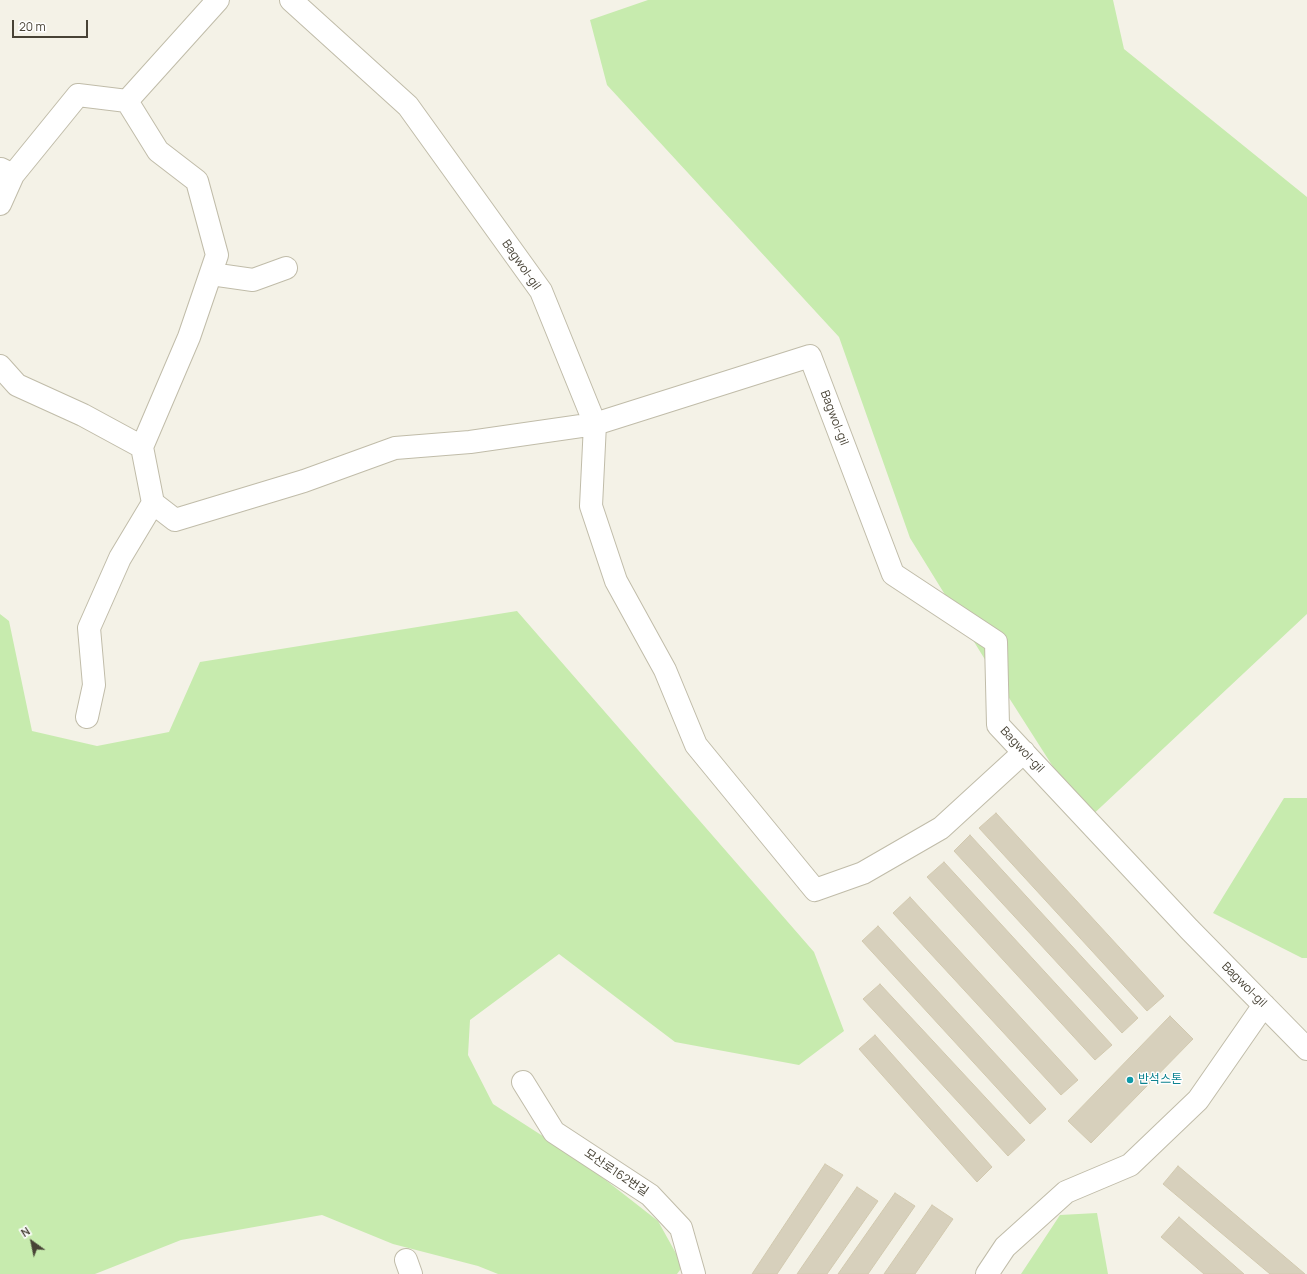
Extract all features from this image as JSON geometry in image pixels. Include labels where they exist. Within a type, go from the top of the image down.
[{"type":"street","points":[[127,101],[218,0]]},
{"type":"street","name":"Bagwol-gil","points":[[291,0],[408,106],[541,291],[595,424],[810,356],[893,574],[996,642],[998,725],[1189,928],[1307,1049]]},
{"type":"street","points":[[0,204],[7,172],[78,94],[127,101]]},
{"type":"street","points":[[127,101],[158,151],[197,180],[218,254],[188,337],[142,447],[153,503],[175,520],[304,481],[395,448],[470,442],[595,424],[591,506],[616,581],[665,670],[696,745],[815,890],[863,873],[941,828],[1024,752]]},
{"type":"street","points":[[211,274],[253,280],[286,268]]},
{"type":"street","points":[[0,366],[16,385],[83,415],[142,447]]},
{"type":"street","points":[[87,717],[94,685],[89,628],[120,558],[153,503]]},
{"type":"street","points":[[986,1274],[1005,1247],[1066,1192],[1130,1165],[1198,1100],[1264,1005]]},
{"type":"street","name":"모산로162번길","points":[[523,1082],[554,1132],[650,1195],[681,1228],[694,1274]]},
{"type":"green space","points":[[648,0],[1113,0],[1124,49],[1307,197],[1307,614],[1087,820],[997,679],[910,538],[839,337],[607,85],[590,20]]},
{"type":"green space","points":[[517,611],[814,952],[844,1031],[799,1065],[675,1042],[559,954],[470,1020],[468,1055],[493,1104],[580,1160],[658,1221],[683,1266],[677,1274],[498,1274],[478,1266],[393,1244],[322,1215],[181,1240],[95,1274],[0,1274],[0,614],[9,621],[32,731],[97,746],[169,732],[200,662]]},
{"type":"green space","points":[[1284,798],[1307,798],[1307,958],[1302,958],[1213,913]]},
{"type":"green space","points":[[1097,1213],[1108,1274],[1021,1274],[1060,1215]]},
{"type":"building","points":[[996,813],[1164,996],[1147,1011],[979,828]]},
{"type":"building","points":[[970,835],[1138,1018],[1122,1033],[954,851]]},
{"type":"building","points":[[944,862],[1112,1045],[1095,1060],[927,877]]},
{"type":"building","points":[[910,897],[1078,1080],[1061,1095],[893,913]]},
{"type":"building","points":[[878,926],[1046,1109],[1030,1124],[862,941]]},
{"type":"building","points":[[880,984],[1025,1140],[1008,1156],[863,999]]},
{"type":"building","name":"반석스톤","points":[[1170,1016],[1193,1039],[1091,1143],[1068,1121]]},
{"type":"building","points":[[875,1035],[992,1167],[977,1182],[859,1049]]},
{"type":"building","points":[[825,1164],[843,1175],[777,1274],[752,1274]]},
{"type":"building","points":[[1178,1166],[1305,1274],[1270,1274],[1163,1184]]},
{"type":"building","points":[[857,1187],[878,1201],[827,1274],[797,1274]]},
{"type":"building","points":[[895,1193],[915,1206],[868,1274],[838,1274]]},
{"type":"building","points":[[932,1205],[953,1219],[915,1274],[884,1274]]},
{"type":"building","points":[[1179,1217],[1244,1274],[1204,1274],[1161,1237]]},
{"type":"place","name":"반석스톤","points":[[1130,1080]]}]
